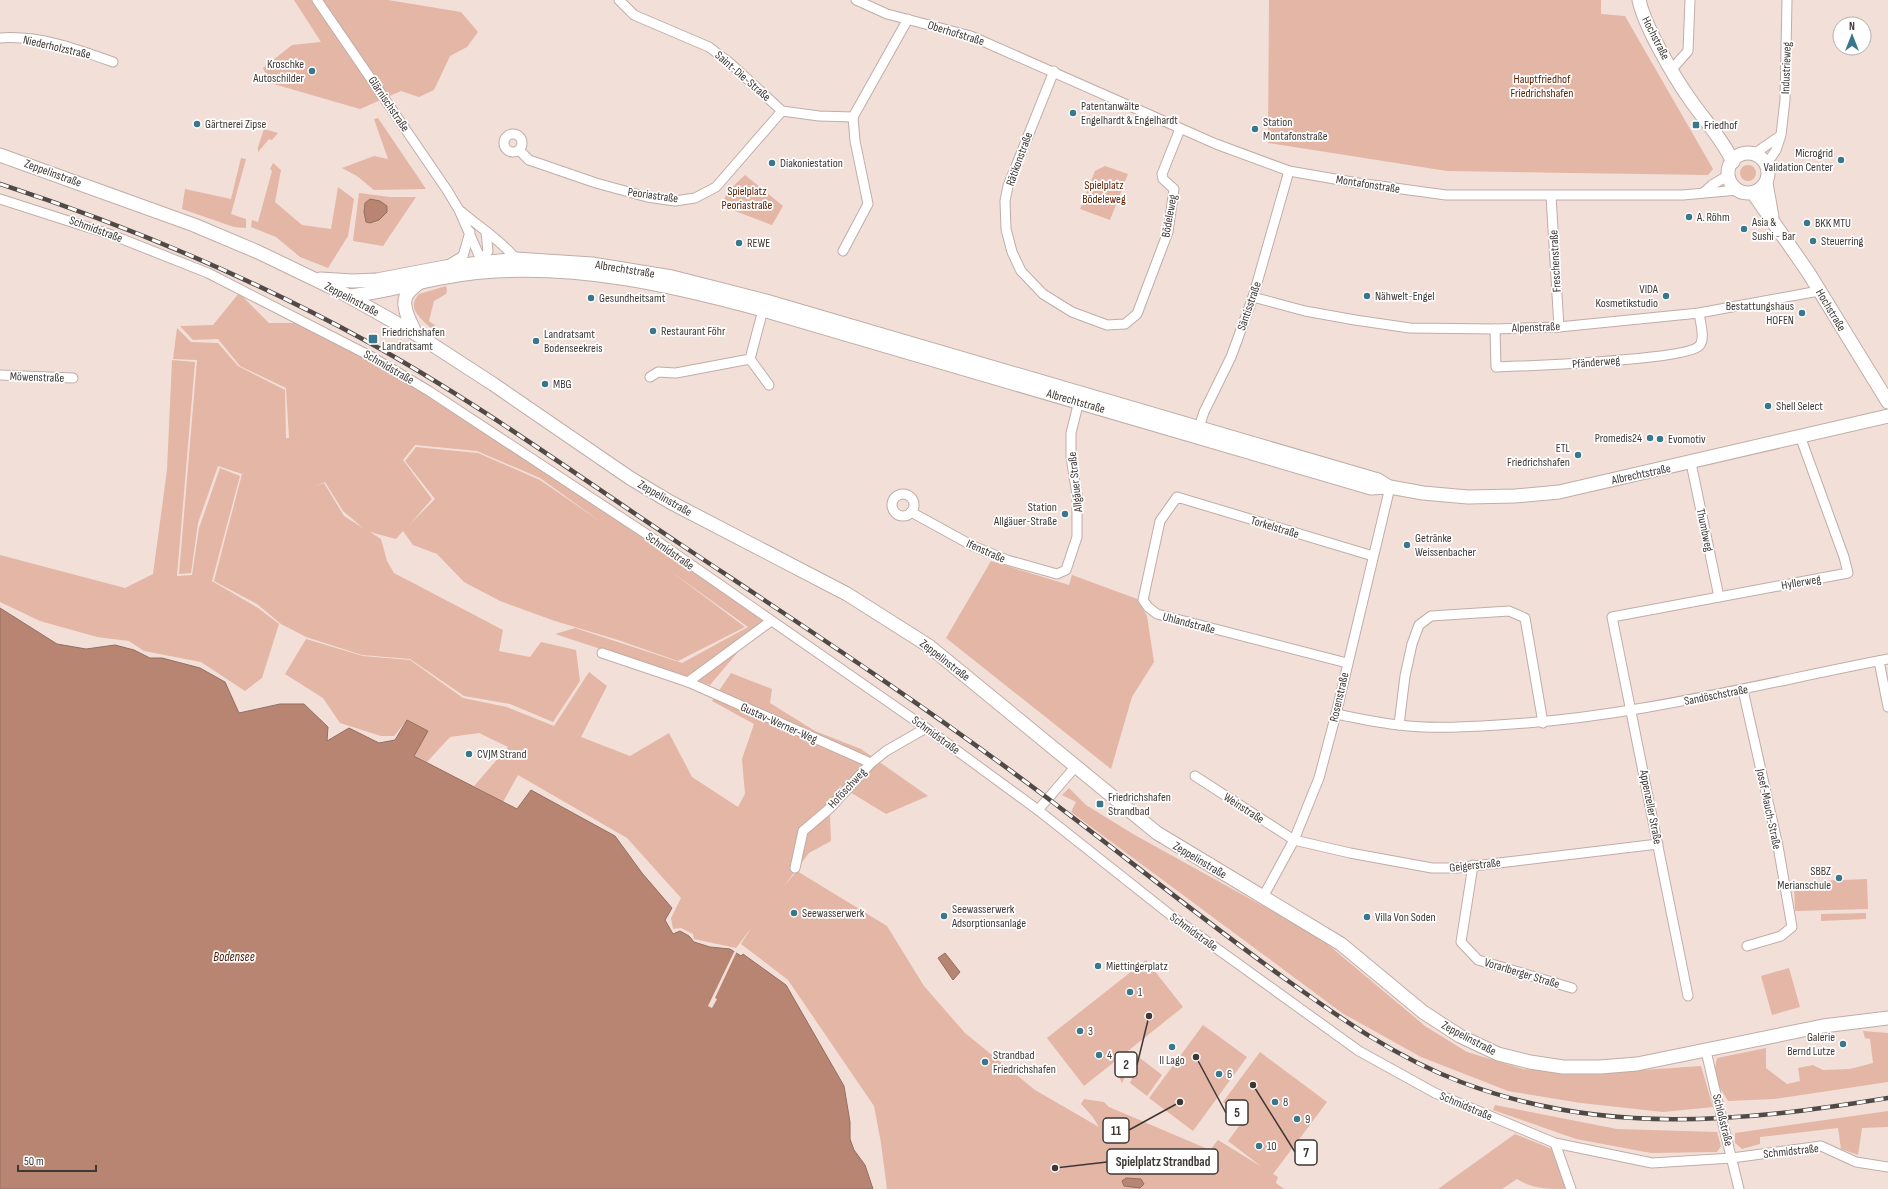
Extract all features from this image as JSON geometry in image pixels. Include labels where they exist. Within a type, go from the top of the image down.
[{"type":"main road","name":"Hochstraße","points":[[1639,0],[1649,28],[1672,69],[1690,100],[1717,134],[1733,162]]},
{"type":"main road","name":"Hochstraße","points":[[1717,134],[1750,154]]},
{"type":"main road","name":"Zeppelinstraße","points":[[0,154],[194,225],[314,278],[416,334],[489,381],[630,478],[670,502],[847,594],[929,646],[1157,833],[1341,944],[1430,1016],[1460,1036],[1498,1054],[1530,1062],[1563,1067],[1600,1067],[1637,1064],[1823,1026],[1888,1018]]},
{"type":"main road","points":[[1750,154],[1763,160],[1766,164],[1768,174],[1766,183],[1760,189],[1745,193],[1732,185],[1729,175],[1733,162],[1750,154]]},
{"type":"main road","name":"Hochstraße","points":[[1766,183],[1773,218]]},
{"type":"main road","name":"Hochstraße","points":[[1753,192],[1761,205],[1773,218],[1888,402]]},
{"type":"main road","name":"Albrechtstraße","points":[[349,296],[372,293],[516,259],[619,267],[672,277],[1198,431],[1378,480],[1390,487],[1423,493],[1468,497],[1559,492],[1691,463],[1888,416]]},
{"type":"main road","name":"Albrechtstraße","points":[[314,278],[353,281],[377,280],[445,267],[538,270],[611,276],[765,305]]},
{"type":"main road","points":[[416,334],[407,315],[405,304],[407,293],[422,281]]},
{"type":"street","name":"Glärnischstraße","points":[[317,0],[460,210],[470,232],[482,267]]},
{"type":"street","name":"Saint-Die-Straße","points":[[619,0],[634,15],[709,48],[730,63],[782,110],[819,116],[853,117]]},
{"type":"street","name":"Oberhofstraße","points":[[856,0],[886,14],[971,36],[1054,71]]},
{"type":"street","points":[[1672,69],[1688,52],[1690,0]]},
{"type":"street","name":"Industrieweg","points":[[1766,164],[1776,150],[1781,135],[1785,100],[1787,0]]},
{"type":"street","points":[[842,250],[868,204],[855,141],[853,117],[908,19]]},
{"type":"street","name":"Niederholzstraße","points":[[0,38],[12,37],[42,41],[77,49],[113,62]]},
{"type":"street","name":"Montafonstraße","points":[[1054,71],[1180,129],[1289,171],[1358,183],[1446,195],[1683,195],[1738,190]]},
{"type":"street","name":"Rätikonstraße","points":[[1054,71],[1008,186],[1006,201],[1006,229],[1012,252],[1021,271],[1043,294],[1072,312],[1107,325],[1125,324]]},
{"type":"street","name":"Peoriastraße","points":[[519,150],[529,160],[611,188],[647,197],[675,201],[695,198],[716,187],[782,110]]},
{"type":"street","name":"Bödeleweg","points":[[1125,324],[1137,314],[1168,232],[1174,189],[1163,180],[1162,174],[1180,129]]},
{"type":"street","points":[[1750,154],[1769,146],[1781,135]]},
{"type":"street","name":"Säntisstraße","points":[[1198,431],[1204,412],[1231,357],[1253,297],[1289,171]]},
{"type":"street","points":[[1703,193],[1712,185],[1729,175]]},
{"type":"street","name":"Freschenstraße","points":[[1551,196],[1559,327]]},
{"type":"street","name":"Schmidstraße","points":[[0,199],[112,234],[208,273],[372,357],[430,391],[660,544],[926,728],[1038,810],[1173,917],[1359,1051],[1435,1093],[1555,1143],[1652,1163],[1732,1158],[1821,1146],[1856,1162],[1888,1167]]},
{"type":"street","name":"Glärnischstraße","points":[[460,210],[486,233],[508,248],[516,259]]},
{"type":"street","points":[[445,267],[462,256],[470,232]]},
{"type":"street","points":[[482,267],[488,251],[486,233]]},
{"type":"street","name":"Alpenstraße","points":[[1253,297],[1305,311],[1410,328],[1496,329],[1559,327],[1699,313],[1819,291]]},
{"type":"street","points":[[750,359],[765,305]]},
{"type":"street","name":"Pfänderweg","points":[[1496,329],[1496,367],[1572,364],[1661,355],[1695,349],[1700,345],[1702,338],[1699,313]]},
{"type":"street","points":[[650,377],[658,372],[676,373],[750,359]]},
{"type":"street","points":[[750,359],[769,385]]},
{"type":"street","name":"Möwenstraße","points":[[0,375],[74,378]]},
{"type":"street","name":"Allgäuer Straße","points":[[1066,570],[1074,550],[1078,525],[1077,495],[1071,457],[1071,433],[1080,397]]},
{"type":"street","name":"Hyllerweg","points":[[1612,617],[1848,574],[1844,557],[1800,436]]},
{"type":"street","name":"Thumbweg","points":[[1691,463],[1719,597]]},
{"type":"street","name":"Rosenstraße","points":[[1263,897],[1294,840],[1319,778],[1336,714],[1390,487]]},
{"type":"street","name":"Torkelstraße","points":[[1177,497],[1374,556]]},
{"type":"street","name":"Uhlandstraße","points":[[1177,497],[1160,521],[1143,600],[1148,607],[1157,614],[1170,619],[1347,663]]},
{"type":"street","name":"Ifenstraße","points":[[911,512],[974,546],[1007,560],[1057,574],[1066,570]]},
{"type":"street","points":[[1399,725],[1405,676],[1412,644],[1419,625],[1430,616],[1509,611],[1525,618],[1543,723]]},
{"type":"street","name":"Appenzeller Straße","points":[[1612,617],[1688,996]]},
{"type":"street","points":[[688,682],[771,621]]},
{"type":"street","name":"Gustav-Werner-Weg","points":[[602,653],[688,682],[870,764]]},
{"type":"street","points":[[1884,660],[1888,707]]},
{"type":"street","name":"Sandöschstraße","points":[[1336,714],[1399,725],[1462,727],[1543,723],[1631,710],[1743,690],[1884,660]]},
{"type":"street","name":"Josef-Mauch-Straße","points":[[1743,690],[1778,846],[1792,927],[1781,936],[1747,946]]},
{"type":"street","name":"Hoföschweg","points":[[795,868],[803,831],[830,808],[870,764],[886,752],[926,728]]},
{"type":"street","points":[[1038,810],[1076,766]]},
{"type":"street","name":"Weinstraße","points":[[1195,776],[1294,840]]},
{"type":"street","name":"Geigerstraße","points":[[1294,840],[1350,853],[1432,868],[1473,865],[1658,844]]},
{"type":"street","name":"Vorarlberger Straße","points":[[1473,865],[1462,942],[1478,960],[1572,988]]},
{"type":"street","name":"Schloßstraße","points":[[1706,1051],[1740,1189]]},
{"type":"street","points":[[1555,1143],[1571,1189]]},
{"type":"green space","points":[[294,0],[388,0],[461,12],[478,32],[467,47],[450,56],[434,90],[419,97],[401,91],[360,109],[270,83],[263,68],[292,45],[321,42]]},
{"type":"green space","name":"Hauptfriedhof Friedrichshafen","points":[[1269,0],[1601,0],[1601,14],[1625,16],[1713,169],[1708,175],[1447,171],[1268,143]]},
{"type":"green space","points":[[378,118],[426,189],[374,190],[357,176],[342,168],[374,156],[388,159],[374,119]]},
{"type":"green space","points":[[264,129],[278,133],[272,140],[269,139],[258,152],[258,147]]},
{"type":"green space","points":[[241,158],[246,159],[231,214],[246,219],[246,228],[234,227],[182,209],[185,189],[231,199]]},
{"type":"green space","points":[[273,163],[281,170],[275,202],[302,225],[331,229],[338,187],[354,199],[348,236],[328,268],[300,257],[276,237],[251,227],[252,220],[258,222],[272,171],[270,169]]},
{"type":"green space","points":[[1748,165],[1755,170],[1756,173],[1751,180],[1748,181],[1741,176],[1740,173],[1745,166]]},
{"type":"green space","name":"Spielplatz Bödeleweg","points":[[1105,166],[1128,174],[1110,220],[1080,209],[1095,171]]},
{"type":"green space","name":"Spielplatz Peoriastraße","points":[[745,175],[783,206],[772,225],[722,206],[727,192]]},
{"type":"green space","points":[[359,193],[390,197],[416,197],[383,246],[353,241]]},
{"type":"green space","points":[[446,286],[446,294],[434,301],[429,321],[436,326],[434,331],[417,314],[414,305],[415,299],[419,294]]},
{"type":"green space","points":[[239,293],[269,323],[301,323],[504,435],[765,620],[710,685],[555,634],[575,628],[682,663],[748,627],[669,570],[745,627],[678,661],[618,640],[555,621],[500,601],[464,582],[437,554],[413,545],[403,531],[396,539],[370,532],[381,539],[387,561],[394,573],[503,630],[499,651],[530,657],[541,642],[576,650],[580,681],[553,722],[510,704],[464,696],[410,659],[362,655],[306,637],[281,624],[257,604],[214,581],[242,474],[218,466],[198,523],[191,573],[179,574],[197,360],[173,359],[177,328],[191,342],[218,343],[238,366],[285,390],[286,438],[289,438],[286,388],[240,366],[218,339],[193,340],[180,326],[213,325]],"holes":[[[415,445],[477,451],[540,478],[604,524],[540,480],[478,453],[416,447],[405,461],[435,499],[409,525],[432,499],[403,460]],[[325,482],[343,511],[363,528],[344,516],[324,483],[313,487]]]},
{"type":"green space","points":[[172,360],[195,362],[177,576],[192,575],[199,528],[220,468],[240,476],[212,581],[258,608],[279,624],[262,678],[245,691],[201,662],[144,651],[129,641],[97,637],[40,621],[0,602],[0,555],[125,588],[153,574],[167,470]]},
{"type":"green space","points":[[991,561],[1069,585],[1072,575],[1140,600],[1141,606],[1147,616],[1154,662],[1132,697],[1111,769],[946,638]]},
{"type":"green space","points":[[306,639],[363,656],[410,660],[463,698],[507,707],[554,726],[589,672],[607,686],[581,737],[630,756],[669,733],[692,777],[738,807],[745,794],[742,759],[754,724],[712,701],[731,673],[772,689],[770,703],[815,731],[861,749],[928,796],[886,814],[840,786],[830,816],[831,841],[809,853],[784,886],[797,871],[887,926],[924,986],[965,1033],[1035,1090],[1099,1127],[1092,1116],[1081,1104],[1084,1099],[1104,1102],[1109,1107],[1210,1150],[1218,1140],[1262,1167],[1228,1141],[1245,1118],[1223,1102],[1260,1052],[1327,1102],[1273,1174],[1278,1177],[1276,1183],[1284,1189],[887,1189],[874,1106],[788,980],[741,944],[752,927],[736,948],[694,939],[693,934],[681,928],[673,929],[671,918],[681,898],[627,838],[518,775],[503,802],[474,786],[508,747],[479,733],[450,737],[427,762],[414,755],[428,731],[407,720],[394,736],[381,736],[340,723],[323,698],[285,674]]},
{"type":"green space","points":[[1069,788],[1086,805],[1133,834],[1319,937],[1425,1026],[1467,1052],[1523,1069],[1583,1074],[1701,1066],[1713,1107],[1663,1112],[1581,1103],[1508,1091],[1421,1057],[1342,1013],[1071,812],[1076,802],[1062,795]]},
{"type":"green space","points":[[1867,879],[1868,909],[1795,911],[1794,882]]},
{"type":"green space","points":[[1866,913],[1866,919],[1821,921],[1821,914]]},
{"type":"green space","points":[[1146,960],[1183,1007],[1084,1086],[1047,1038]]},
{"type":"green space","points":[[1789,968],[1800,1007],[1772,1015],[1761,976]]},
{"type":"green space","points":[[1203,1025],[1247,1057],[1193,1131],[1149,1098]]},
{"type":"green space","points":[[1863,1031],[1888,1033],[1888,1082],[1775,1099],[1728,1101],[1717,1081],[1715,1070],[1717,1058],[1766,1048],[1766,1068],[1787,1084],[1800,1081],[1798,1068],[1813,1065],[1823,1070],[1850,1069],[1873,1063],[1870,1039],[1865,1038]]},
{"type":"green space","points":[[1128,1054],[1133,1060],[1122,1083],[1114,1066]]},
{"type":"green space","points":[[1140,1058],[1162,1075],[1147,1096],[1130,1083]]},
{"type":"green space","points":[[1495,1105],[1617,1129],[1717,1132],[1721,1146],[1717,1152],[1651,1153],[1576,1139],[1493,1110]]},
{"type":"green space","points":[[1888,1111],[1888,1127],[1862,1128],[1858,1155],[1841,1149],[1838,1128],[1760,1137],[1760,1144],[1742,1149],[1735,1143],[1735,1133]]},
{"type":"green space","points":[[1515,1134],[1552,1149],[1566,1189],[1535,1187],[1517,1179],[1502,1189],[1438,1189]]},
{"type":"water","points":[[370,199],[380,201],[387,206],[387,212],[379,220],[370,223],[366,222],[364,212],[365,203]]},
{"type":"water","name":"Bodensee","points":[[0,608],[57,644],[86,649],[115,645],[134,650],[150,658],[162,658],[200,668],[225,682],[239,713],[280,704],[304,704],[328,727],[327,741],[349,728],[379,743],[395,740],[407,720],[428,731],[414,756],[517,809],[531,790],[615,836],[642,873],[672,908],[665,920],[673,934],[680,931],[689,936],[694,942],[710,947],[730,949],[741,956],[743,954],[786,985],[844,1086],[850,1122],[850,1139],[854,1150],[865,1165],[873,1189],[0,1189]]},
{"type":"water","points":[[945,953],[960,972],[953,980],[938,958]]},
{"type":"water","points":[[1126,1178],[1141,1179],[1144,1184],[1140,1188],[1124,1186],[1122,1181]]},
{"type":"pier","points":[[735,950],[737,951],[715,998],[717,999],[712,1008],[708,1006]]},
{"type":"railway","points":[[0,184],[142,235],[188,254],[279,296],[368,342],[486,413],[902,693],[1034,788],[1284,978],[1347,1022],[1413,1061],[1461,1082],[1514,1099],[1567,1111],[1620,1117],[1673,1119],[1726,1118],[1779,1113],[1888,1098]]},
{"type":"place","name":"Kroschke Autoschilder","points":[[312,71]]},
{"type":"place","name":"Patentanwälte Engelhardt & Engelhardt","points":[[1073,113]]},
{"type":"place","name":"Gärtnerei Zipse","points":[[197,124]]},
{"type":"place","name":"Friedhof","points":[[1696,125]]},
{"type":"place","name":"Station Montafonstraße","points":[[1255,129]]},
{"type":"place","name":"Microgrid Validation Center","points":[[1841,160]]},
{"type":"place","name":"Diakoniestation","points":[[772,163]]},
{"type":"place","name":"A. Röhm","points":[[1689,217]]},
{"type":"place","name":"BKK MTU","points":[[1807,223]]},
{"type":"place","name":"Asia & Sushi - Bar","points":[[1744,229]]},
{"type":"place","name":"Steuerring","points":[[1813,241]]},
{"type":"place","name":"REWE","points":[[739,243]]},
{"type":"place","name":"Nähwelt-Engel","points":[[1367,296]]},
{"type":"place","name":"VIDA Kosmetikstudio","points":[[1666,296]]},
{"type":"place","name":"Gesundheitsamt","points":[[591,298]]},
{"type":"place","name":"Bestattungshaus HOFEN","points":[[1802,313]]},
{"type":"place","name":"Restaurant Föhr","points":[[653,331]]},
{"type":"place","name":"Friedrichshafen Landratsamt","points":[[373,339]]},
{"type":"place","name":"Landratsamt Bodenseekreis","points":[[536,341]]},
{"type":"place","name":"MBG","points":[[545,384]]},
{"type":"place","name":"Shell Select","points":[[1768,406]]},
{"type":"place","name":"Promedis24","points":[[1650,438]]},
{"type":"place","name":"Evomotiv","points":[[1660,439]]},
{"type":"place","name":"ETL Friedrichshafen","points":[[1578,455]]},
{"type":"place","name":"Station Allgäuer-Straße","points":[[1065,514]]},
{"type":"place","name":"Getränke Weissenbacher","points":[[1407,545]]},
{"type":"place","name":"CVJM Strand","points":[[469,754]]},
{"type":"place","name":"Friedrichshafen Strandbad","points":[[1100,804]]},
{"type":"place","name":"SBBZ Merianschule","points":[[1839,878]]},
{"type":"place","name":"Seewasserwerk","points":[[794,913]]},
{"type":"place","name":"Seewasserwerk Adsorptionsanlage","points":[[944,916]]},
{"type":"place","name":"Villa Von Soden","points":[[1367,917]]},
{"type":"place","name":"Miettingerplatz","points":[[1098,966]]},
{"type":"place","name":"1","points":[[1130,992]]},
{"type":"place","name":"2","points":[[1149,1016]]},
{"type":"place","name":"3","points":[[1080,1031]]},
{"type":"place","name":"Galerie Bernd Lutze","points":[[1843,1044]]},
{"type":"place","name":"Il Lago","points":[[1172,1047]]},
{"type":"place","name":"4","points":[[1099,1055]]},
{"type":"place","name":"5","points":[[1196,1057]]},
{"type":"place","name":"Strandbad Friedrichshafen","points":[[985,1062]]},
{"type":"place","name":"6","points":[[1219,1074]]},
{"type":"place","name":"7","points":[[1253,1085]]},
{"type":"place","name":"11","points":[[1180,1102]]},
{"type":"place","name":"8","points":[[1275,1102]]},
{"type":"place","name":"9","points":[[1297,1119]]},
{"type":"place","name":"10","points":[[1259,1146]]},
{"type":"place","name":"Spielplatz Strandbad","points":[[1055,1168]]}]
